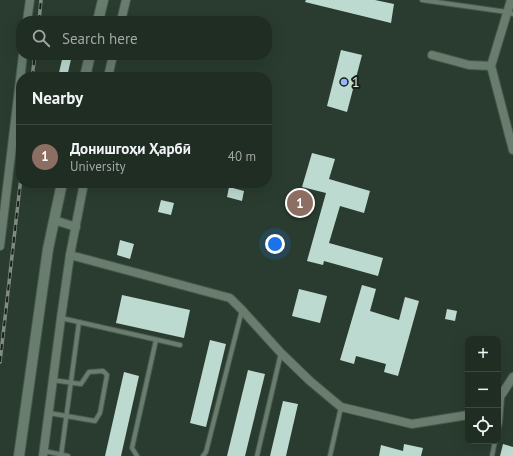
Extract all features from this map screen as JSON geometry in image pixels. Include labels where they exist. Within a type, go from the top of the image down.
[{"type":"street","points":[[28,16],[30,0]]},
{"type":"street","points":[[99,16],[103,0]]},
{"type":"street","points":[[122,16],[126,0]]},
{"type":"street","points":[[511,0],[510,13],[492,66],[510,124],[513,150]]},
{"type":"street","points":[[432,55],[469,65],[492,66]]},
{"type":"street","points":[[21,72],[22,60]]},
{"type":"street","points":[[86,72],[89,60]]},
{"type":"street","points":[[109,72],[112,60]]},
{"type":"street","points":[[0,246],[16,113]]},
{"type":"street","points":[[19,456],[47,256],[61,188]]},
{"type":"street","points":[[43,454],[60,318],[83,188]]},
{"type":"street","points":[[54,220],[76,226]]},
{"type":"street","points":[[70,255],[230,298],[281,353],[310,381],[341,407],[412,424],[465,415]]},
{"type":"street","points":[[501,396],[510,387],[513,377]]},
{"type":"lane","points":[[422,0],[510,13]]},
{"type":"lane","points":[[203,456],[206,452],[242,310]]},
{"type":"lane","points":[[60,318],[180,345]]},
{"type":"lane","points":[[61,455],[72,383],[79,322]]},
{"type":"lane","points":[[137,456],[132,448],[156,340]]},
{"type":"lane","points":[[257,456],[281,353]]},
{"type":"lane","points":[[48,413],[95,421],[100,413],[107,374],[103,371],[89,372],[81,384],[52,380]]},
{"type":"lane","points":[[330,456],[341,407]]},
{"type":"lane","points":[[492,456],[495,444]]},
{"type":"lane","points":[[43,454],[68,456]]},
{"type":"building","points":[[306,0],[375,0],[394,4],[391,23],[305,2]]},
{"type":"building","points":[[341,50],[362,55],[347,112],[327,106]]},
{"type":"building","points":[[62,60],[71,60],[68,72],[59,72]]},
{"type":"building","points":[[312,153],[335,159],[329,179],[370,191],[364,213],[340,206],[329,243],[383,258],[378,276],[324,261],[323,265],[307,261],[326,193],[302,187]]},
{"type":"building","points":[[229,188],[244,191],[242,201],[227,197]]},
{"type":"building","points":[[161,200],[174,203],[171,215],[158,212]]},
{"type":"building","points":[[120,240],[134,244],[130,259],[117,255]]},
{"type":"building","points":[[362,285],[376,289],[370,311],[399,320],[405,297],[419,301],[398,376],[384,372],[386,364],[356,356],[354,364],[340,360]]},
{"type":"building","points":[[299,289],[327,296],[320,323],[292,316]]},
{"type":"building","points":[[122,295],[190,310],[184,338],[116,323]]},
{"type":"building","points":[[447,309],[457,311],[455,321],[445,319]]},
{"type":"building","points":[[210,340],[226,344],[206,427],[190,423]]},
{"type":"building","points":[[248,370],[265,374],[245,456],[227,456]]},
{"type":"building","points":[[124,372],[139,376],[121,456],[105,456]]},
{"type":"building","points":[[283,401],[298,404],[286,456],[270,456]]},
{"type":"building","points":[[404,444],[423,448],[421,456],[379,456],[381,445],[403,451]]},
{"type":"building","points":[[503,444],[513,447],[513,456],[500,456]]},
{"type":"railway","points":[[39,16],[41,0]]},
{"type":"railway","points":[[33,72],[34,60]]},
{"type":"railway","points":[[0,362],[20,188]]},
{"type":"place","name":"1","points":[[344,82]]},
{"type":"place","name":"Донишгоҳи Ҳарбӣ","points":[[300,203]]}]
